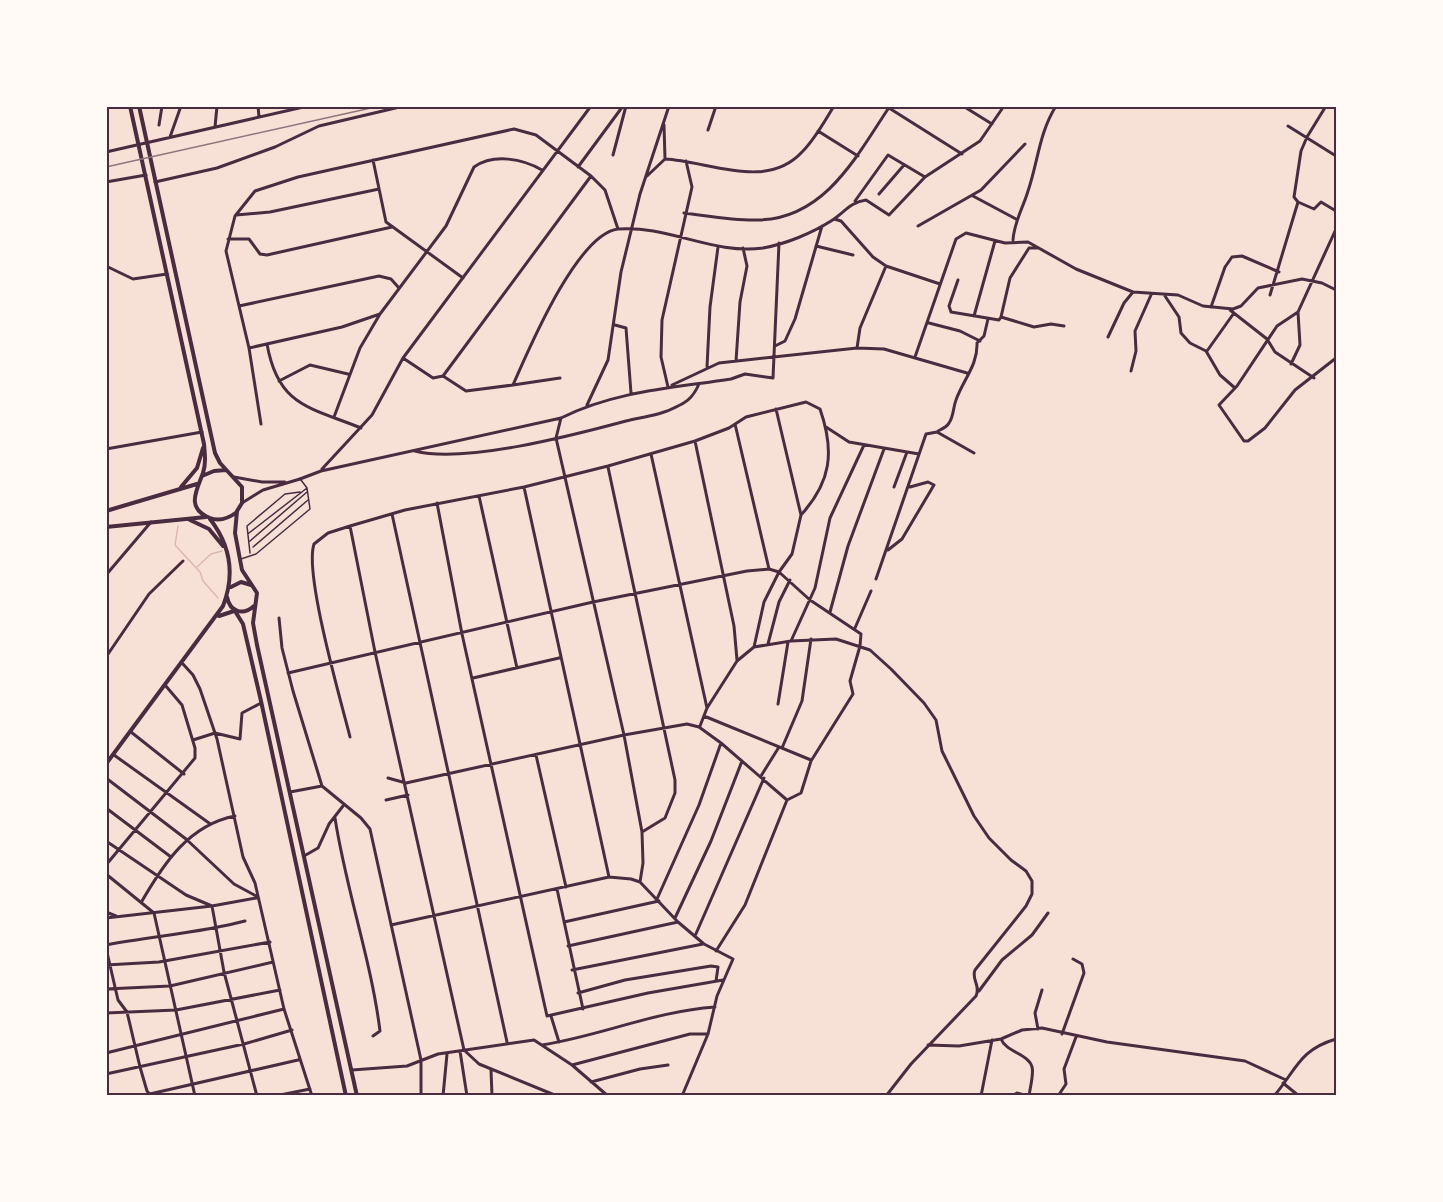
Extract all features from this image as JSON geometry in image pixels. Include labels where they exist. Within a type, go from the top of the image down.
[{"type":"main road","points":[[106,764],[218,616],[230,587],[223,538],[208,517],[197,507],[194,499],[206,461],[204,444],[130,106]]},
{"type":"main road","points":[[106,527],[188,518],[226,519],[237,511],[242,503],[242,488],[220,464],[212,441],[139,106]]},
{"type":"main road","points":[[180,488],[197,468],[204,444]]},
{"type":"main road","points":[[202,476],[214,471],[226,470]]},
{"type":"main road","points":[[106,511],[197,484]]},
{"type":"main road","points":[[237,511],[235,533],[240,560],[244,574],[257,597],[253,622],[257,645],[357,1095]]},
{"type":"main road","points":[[188,518],[213,532],[227,555]]},
{"type":"main road","points":[[230,587],[241,582],[252,586]]},
{"type":"main road","points":[[227,597],[243,624],[346,1095]]},
{"type":"main road","points":[[218,616],[235,611],[244,612],[254,606]]},
{"type":"main road","points":[[297,869],[306,866]]},
{"type":"street","points":[[159,125],[162,106]]},
{"type":"street","points":[[170,137],[181,106]]},
{"type":"street","points":[[215,127],[217,106]]},
{"type":"street","points":[[258,106],[260,117]]},
{"type":"street","points":[[106,152],[308,106]]},
{"type":"street","points":[[155,182],[217,168],[275,147],[330,123],[404,106]]},
{"type":"street","points":[[321,471],[361,428],[379,404],[403,358],[591,106]]},
{"type":"street","points":[[579,167],[624,106]]},
{"type":"street","points":[[613,155],[624,106]]},
{"type":"street","points":[[587,405],[606,366],[615,325],[620,277],[645,178],[669,106]]},
{"type":"street","points":[[708,130],[716,106]]},
{"type":"street","points":[[665,159],[741,172],[769,170],[796,158],[818,131],[834,106]]},
{"type":"street","points":[[963,106],[992,124]]},
{"type":"street","points":[[972,112],[975,106]]},
{"type":"street","points":[[855,201],[866,200],[889,215],[925,177],[980,141],[1004,106]]},
{"type":"street","points":[[1013,241],[1017,219],[1030,185],[1042,134],[1056,106]]},
{"type":"street","points":[[1326,106],[1307,136],[1301,151],[1294,196],[1298,202],[1314,209],[1321,202],[1336,211]]},
{"type":"street","points":[[684,213],[747,220],[776,218],[820,197],[858,156],[889,107],[962,154]]},
{"type":"street","points":[[645,178],[665,159],[664,120]]},
{"type":"street","points":[[1288,126],[1336,156]]},
{"type":"street","points":[[261,424],[249,348],[226,250],[227,239],[235,216],[255,191],[298,177],[514,129],[536,135],[591,176],[605,190],[618,229]]},
{"type":"street","points":[[818,131],[858,156]]},
{"type":"street","points":[[918,226],[973,196],[1025,144]]},
{"type":"street","points":[[513,385],[546,313],[567,278],[604,233],[632,228],[679,236],[718,247],[760,248],[779,243],[834,219],[855,201],[888,155],[925,177]]},
{"type":"street","points":[[334,417],[348,374],[380,314],[450,220],[471,171],[479,164],[518,159],[542,170]]},
{"type":"street","points":[[373,160],[384,216],[392,227],[463,278]]},
{"type":"street","points":[[668,387],[661,357],[662,320],[684,213],[692,187],[686,161]]},
{"type":"street","points":[[879,194],[904,165]]},
{"type":"street","points":[[106,182],[146,175]]},
{"type":"street","points":[[403,358],[433,378],[443,376],[591,176]]},
{"type":"street","points":[[235,216],[270,212],[379,189]]},
{"type":"street","points":[[973,196],[1017,219]]},
{"type":"street","points":[[1270,295],[1279,272],[1298,202]]},
{"type":"street","points":[[834,219],[841,221],[873,257],[886,266],[940,284]]},
{"type":"street","points":[[775,346],[785,341],[822,226]]},
{"type":"street","points":[[227,239],[249,239],[260,254],[267,255],[392,227]]},
{"type":"street","points":[[1291,364],[1300,345],[1298,312],[1336,229]]},
{"type":"street","points":[[915,357],[940,284],[960,235],[966,232],[1005,243],[1028,242],[1076,268],[1133,292],[1178,296],[1211,307],[1230,310],[1241,306],[1258,288],[1275,283],[1313,280],[1336,290]]},
{"type":"street","points":[[974,316],[995,241]]},
{"type":"street","points":[[242,503],[263,490],[321,471],[561,418],[587,405],[631,393],[699,384],[745,374],[773,378],[779,243]]},
{"type":"street","points":[[816,246],[853,255]]},
{"type":"street","points":[[707,369],[710,307],[718,247]]},
{"type":"street","points":[[736,361],[740,302],[747,266],[743,248]]},
{"type":"street","points":[[958,280],[950,311],[999,320],[1010,278],[1029,248],[1050,253]]},
{"type":"street","points":[[1211,307],[1225,267],[1232,256],[1242,256],[1279,272]]},
{"type":"street","points":[[106,266],[133,279],[167,274]]},
{"type":"street","points":[[857,348],[860,328],[886,266]]},
{"type":"street","points":[[239,306],[379,276],[391,279],[399,288]]},
{"type":"street","points":[[1108,337],[1124,303],[1133,292]]},
{"type":"street","points":[[1131,370],[1136,351],[1136,329],[1151,295]]},
{"type":"street","points":[[1164,295],[1179,317],[1181,333],[1190,343],[1207,352],[1220,375],[1235,388]]},
{"type":"street","points":[[1230,310],[1268,339],[1275,352],[1314,378]]},
{"type":"street","points":[[1298,312],[1279,324],[1235,388],[1219,405],[1246,442],[1265,428],[1295,390],[1314,378],[1336,358]]},
{"type":"street","points":[[249,348],[342,327],[380,314]]},
{"type":"street","points":[[1207,352],[1234,314]]},
{"type":"street","points":[[1001,317],[1034,327],[1051,324],[1064,326]]},
{"type":"street","points":[[876,579],[910,487],[926,434],[937,432],[950,422],[954,403],[967,373],[973,367],[978,351],[977,343],[984,336],[988,319]]},
{"type":"street","points":[[928,323],[960,331],[980,341]]},
{"type":"street","points":[[615,325],[626,328],[631,393]]},
{"type":"street","points":[[267,344],[271,365],[279,381],[296,402],[361,428]]},
{"type":"street","points":[[668,387],[719,363],[857,348],[884,349],[967,373]]},
{"type":"street","points":[[279,381],[310,365],[348,374]]},
{"type":"street","points":[[443,376],[466,391],[560,378]]},
{"type":"street","points":[[413,450],[434,455],[461,454],[556,438],[666,411],[693,397],[699,384]]},
{"type":"street","points":[[350,737],[331,663],[311,562],[312,551],[320,538],[350,526],[392,514],[524,487],[651,454],[695,441],[746,417],[806,402],[820,409],[830,456],[829,467],[814,500],[801,515]]},
{"type":"street","points":[[754,647],[760,614],[779,572],[792,554],[801,515],[776,409]]},
{"type":"street","points":[[561,418],[556,438],[624,735],[642,832],[643,863],[640,882]]},
{"type":"street","points":[[735,424],[769,569]]},
{"type":"street","points":[[824,426],[841,439],[884,449],[919,453]]},
{"type":"street","points":[[106,448],[202,432]]},
{"type":"street","points":[[937,432],[974,453]]},
{"type":"street","points":[[695,441],[725,577],[734,626],[737,661]]},
{"type":"street","points":[[778,704],[789,642],[802,611],[810,600],[830,518],[864,445]]},
{"type":"street","points":[[830,612],[848,546],[884,449]]},
{"type":"street","points":[[894,487],[907,452]]},
{"type":"street","points":[[651,454],[707,708]]},
{"type":"street","points":[[608,466],[675,780],[675,793],[665,818],[642,832]]},
{"type":"street","points":[[234,477],[262,482],[290,482]]},
{"type":"street","points":[[887,550],[902,539],[934,485],[928,482],[910,487]]},
{"type":"street","points":[[524,487],[609,878]]},
{"type":"street","points":[[479,496],[517,668]]},
{"type":"street","points":[[437,503],[462,634],[549,1016],[559,1042]]},
{"type":"street","points":[[392,514],[507,1042]]},
{"type":"street","points":[[106,575],[151,522]]},
{"type":"street","points":[[350,526],[375,652],[435,915],[462,1051],[467,1095]]},
{"type":"street","points":[[106,657],[149,594],[183,561]]},
{"type":"street","points":[[288,673],[636,593],[769,569],[779,572],[810,600],[861,634],[850,681],[853,694],[811,761],[801,793],[788,800],[745,905],[716,951]]},
{"type":"street","points":[[768,644],[779,602],[790,580]]},
{"type":"street","points":[[855,628],[871,591]]},
{"type":"street","points":[[279,618],[280,639],[288,673],[322,786],[368,826],[421,1060],[421,1095]]},
{"type":"street","points":[[699,727],[707,708],[737,661],[754,647],[811,639],[836,639],[873,652],[930,710],[938,727],[942,751],[961,785],[970,810],[989,838],[1026,871],[1032,881],[1032,894],[1026,906],[975,970],[974,976],[978,992]]},
{"type":"street","points":[[695,936],[763,777],[780,748],[802,701],[811,639]]},
{"type":"street","points":[[473,678],[560,658]]},
{"type":"street","points":[[183,664],[193,675],[200,689],[214,733],[243,857],[255,883],[270,942],[284,1009],[292,1030],[298,1060],[312,1095]]},
{"type":"street","points":[[106,865],[195,758],[182,705],[165,685]]},
{"type":"street","points":[[192,741],[214,733],[240,739],[242,713],[261,704]]},
{"type":"street","points":[[704,716],[811,761]]},
{"type":"street","points":[[388,778],[406,783],[676,724],[699,727],[763,777],[788,800]]},
{"type":"street","points":[[131,732],[183,774]]},
{"type":"street","points":[[658,900],[699,805],[721,743]]},
{"type":"street","points":[[536,755],[566,887]]},
{"type":"street","points":[[111,756],[209,823]]},
{"type":"street","points":[[677,920],[742,761]]},
{"type":"street","points":[[106,778],[186,839],[234,884],[258,897]]},
{"type":"street","points":[[290,792],[322,786]]},
{"type":"street","points":[[386,800],[408,795]]},
{"type":"street","points":[[304,855],[318,848],[329,824],[343,806]]},
{"type":"street","points":[[106,808],[171,857]]},
{"type":"street","points":[[141,901],[186,839],[209,823],[235,816]]},
{"type":"street","points":[[335,818],[351,904],[376,995],[380,1031],[373,1036]]},
{"type":"street","points":[[106,841],[186,895],[212,906]]},
{"type":"street","points":[[106,874],[154,914],[195,1095]]},
{"type":"street","points":[[391,925],[609,878],[623,877],[640,882],[704,944],[733,959],[723,980],[708,1034],[682,1095]]},
{"type":"street","points":[[557,889],[572,970],[583,1009]]},
{"type":"street","points":[[106,918],[212,906],[258,897]]},
{"type":"street","points":[[564,922],[658,900]]},
{"type":"street","points":[[212,906],[224,972],[257,1095]]},
{"type":"street","points":[[106,912],[118,918]]},
{"type":"street","points":[[886,1095],[928,1045],[978,992],[1002,960],[1032,935],[1048,913]]},
{"type":"street","points":[[568,946],[677,920]]},
{"type":"street","points":[[151,1094],[147,1091],[134,1047],[127,1012],[118,1000],[108,965],[106,946],[160,935],[216,929],[245,921]]},
{"type":"street","points":[[108,965],[165,961],[270,942]]},
{"type":"street","points":[[572,970],[704,944]]},
{"type":"street","points":[[1062,1034],[1084,973],[1082,964],[1073,959]]},
{"type":"street","points":[[106,989],[170,986],[273,962]]},
{"type":"street","points":[[578,993],[625,980],[711,966],[718,967],[716,981]]},
{"type":"street","points":[[549,1016],[723,980]]},
{"type":"street","points":[[106,1013],[176,1010],[280,990]]},
{"type":"street","points":[[1038,1029],[1035,1013],[1042,990]]},
{"type":"street","points":[[542,1045],[656,1017],[715,1007]]},
{"type":"street","points":[[106,1053],[284,1009]]},
{"type":"street","points":[[928,1045],[953,1047],[1001,1039],[1017,1031],[1038,1029],[1245,1061],[1284,1082],[1299,1095]]},
{"type":"street","points":[[106,1074],[244,1044],[292,1030]]},
{"type":"street","points":[[572,1065],[678,1037],[708,1034]]},
{"type":"street","points":[[1058,1095],[1066,1084],[1064,1069],[1076,1036]]},
{"type":"street","points":[[1001,1039],[1005,1046],[1029,1061],[1032,1066],[1029,1095],[1017,1093],[1012,1095]]},
{"type":"street","points":[[981,1095],[993,1040]]},
{"type":"street","points":[[1274,1095],[1296,1062],[1308,1051],[1336,1040]]},
{"type":"street","points":[[352,1070],[399,1067],[421,1060],[507,1042],[534,1041],[572,1065],[590,1083],[608,1095]]},
{"type":"street","points":[[462,1051],[491,1070],[557,1095]]},
{"type":"street","points":[[443,1095],[447,1054]]},
{"type":"street","points":[[141,1095],[298,1060]]},
{"type":"street","points":[[590,1083],[640,1069],[668,1065]]},
{"type":"street","points":[[491,1070],[492,1095]]},
{"type":"street","points":[[275,1095],[310,1089]]},
{"type":"lane","points":[[240,560],[256,554],[310,509],[307,489],[300,479]]},
{"type":"lane","points":[[248,533],[307,489]]},
{"type":"lane","points":[[250,541],[307,489]]},
{"type":"lane","points":[[250,555],[247,526],[285,494],[300,492]]},
{"type":"lane","points":[[251,548],[309,499]]},
{"type":"waterway","points":[[178,526],[175,545],[200,572],[203,581],[218,598]]},
{"type":"waterway","points":[[197,567],[211,554],[222,551]]},
{"type":"railway","points":[[106,167],[380,106]]}]
